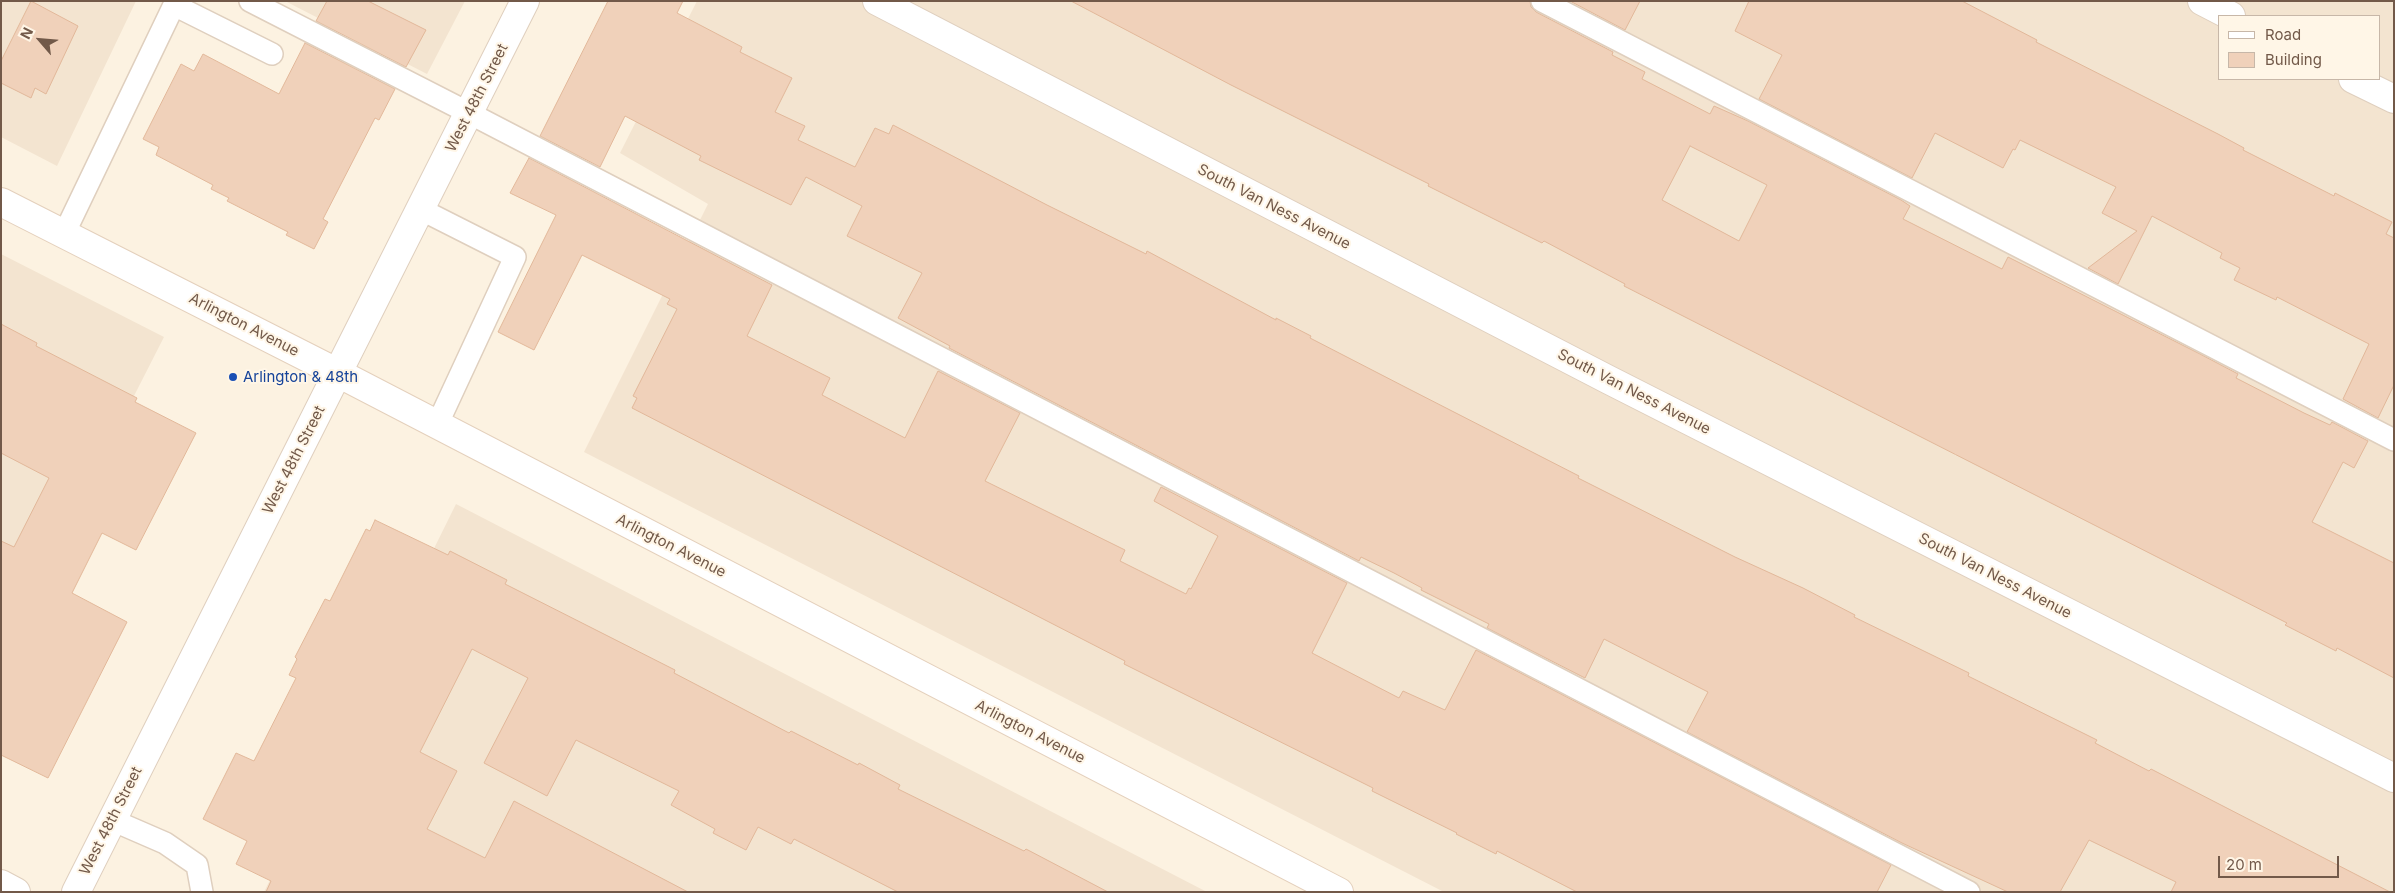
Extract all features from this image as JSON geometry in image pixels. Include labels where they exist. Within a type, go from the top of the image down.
[{"type":"street","name":"West 48th Street","points":[[76,892],[526,1]]},
{"type":"street","name":"South Van Ness Avenue","points":[[877,1],[1609,380],[2394,778]]},
{"type":"street","points":[[2202,1],[2229,15]]},
{"type":"street","points":[[2355,80],[2394,100]]},
{"type":"street","name":"Arlington Avenue","points":[[1,202],[338,373],[1339,892]]},
{"type":"street","points":[[1,884],[16,892]]},
{"type":"lane","points":[[250,1],[470,113],[1969,892]]},
{"type":"lane","points":[[1542,1],[2394,440]]},
{"type":"lane","points":[[64,234],[174,5],[272,54]]},
{"type":"lane","points":[[420,209],[515,257],[437,425]]},
{"type":"lane","points":[[112,820],[165,843],[196,865],[202,892]]},
{"type":"shaded area","points":[[1,1],[136,1],[57,166],[1,137]]},
{"type":"shaded area","points":[[285,1],[465,1],[427,74]]},
{"type":"shaded area","points":[[697,1],[2394,1],[2394,892],[1444,892],[584,452],[708,204],[620,153]]},
{"type":"shaded area","points":[[1,254],[164,337],[1,657]]},
{"type":"shaded area","points":[[456,504],[1207,892],[264,892]]},
{"type":"building","points":[[31,1],[78,26],[46,94],[35,88],[31,98],[1,83],[1,61]]},
{"type":"building","points":[[327,1],[368,1],[426,30],[406,67],[316,21]]},
{"type":"building","points":[[608,1],[683,1],[677,13],[742,47],[740,52],[792,78],[775,112],[805,126],[798,140],[855,167],[875,128],[889,134],[893,125],[1047,205],[1146,254],[1147,251],[1276,320],[1276,318],[1311,336],[1310,338],[1579,476],[1578,478],[1735,557],[1803,588],[1855,615],[1854,617],[1969,673],[1968,676],[2097,740],[2095,743],[2149,771],[2151,769],[2390,892],[2171,892],[2176,882],[2089,840],[2060,892],[2008,892],[1902,843],[1687,732],[1708,692],[1604,639],[1585,678],[1487,628],[1489,624],[1421,590],[1422,588],[1394,573],[1361,557],[1359,561],[949,348],[950,346],[898,318],[922,273],[847,236],[862,206],[806,177],[791,205],[699,160],[701,156],[625,116],[600,167],[540,136]]},
{"type":"building","points":[[1071,1],[1530,1],[1531,7],[1536,12],[1613,52],[1612,55],[1645,72],[1642,79],[1710,114],[1714,106],[1748,121],[1901,200],[1910,206],[1903,219],[2002,269],[2008,257],[2238,374],[2236,378],[2304,413],[2330,425],[2332,422],[2368,441],[2354,468],[2343,462],[2312,522],[2394,563],[2394,678],[2337,648],[2336,651],[2285,625],[2287,623],[1624,286],[1625,284],[1544,241],[1542,243],[1231,85]],"holes":[[[1690,146],[1767,185],[1739,241],[1662,200]]]},
{"type":"building","points":[[1570,1],[1640,1],[1625,30]]},
{"type":"building","points":[[1749,1],[1962,1],[2037,40],[2036,42],[2218,134],[2244,148],[2243,150],[2334,196],[2335,193],[2392,222],[2386,234],[2394,238],[2394,385],[2378,418],[2343,399],[2369,344],[2277,297],[2276,300],[2234,280],[2240,268],[2220,258],[2222,253],[2152,216],[2118,284],[2088,268],[2137,231],[2102,213],[2116,187],[2020,140],[2003,168],[1935,133],[1912,178],[1759,99],[1782,55],[1735,31]]},
{"type":"building","points":[[305,43],[395,89],[379,120],[375,118],[323,219],[328,222],[314,249],[286,235],[288,232],[227,201],[229,198],[211,189],[213,185],[156,155],[159,147],[143,139],[181,64],[194,71],[203,54],[279,94]]},
{"type":"building","points":[[529,158],[772,285],[747,336],[830,378],[822,395],[905,438],[938,371],[1020,413],[985,481],[1125,550],[1120,561],[1186,594],[1189,588],[1191,589],[1218,536],[1154,501],[1161,487],[1347,583],[1312,653],[1399,698],[1403,691],[1445,710],[1476,650],[1891,865],[1877,892],[1577,892],[1497,851],[1496,854],[1456,834],[1372,791],[1373,788],[1124,664],[1125,661],[632,408],[637,398],[633,396],[677,309],[667,304],[670,299],[582,255],[534,350],[498,332],[556,215],[510,193]]},
{"type":"building","points":[[1,324],[37,343],[36,346],[137,398],[135,402],[196,433],[136,550],[102,533],[72,593],[127,622],[48,778],[1,755],[1,541],[14,547],[49,478],[1,453]]},
{"type":"building","points":[[375,520],[448,555],[450,551],[507,580],[505,584],[675,670],[674,673],[789,733],[791,731],[858,765],[859,763],[900,785],[898,789],[1024,851],[1026,849],[1108,892],[898,892],[794,839],[791,844],[758,827],[746,850],[713,833],[715,829],[671,805],[679,791],[576,740],[547,796],[484,763],[528,678],[472,649],[420,752],[457,771],[427,829],[485,858],[514,801],[688,892],[266,892],[271,881],[236,864],[247,841],[203,819],[236,753],[254,761],[296,678],[289,675],[297,659],[295,657],[325,599],[330,601],[366,529],[370,531]]},
{"type":"place","name":"Arlington & 48th","points":[[233,377]]}]
